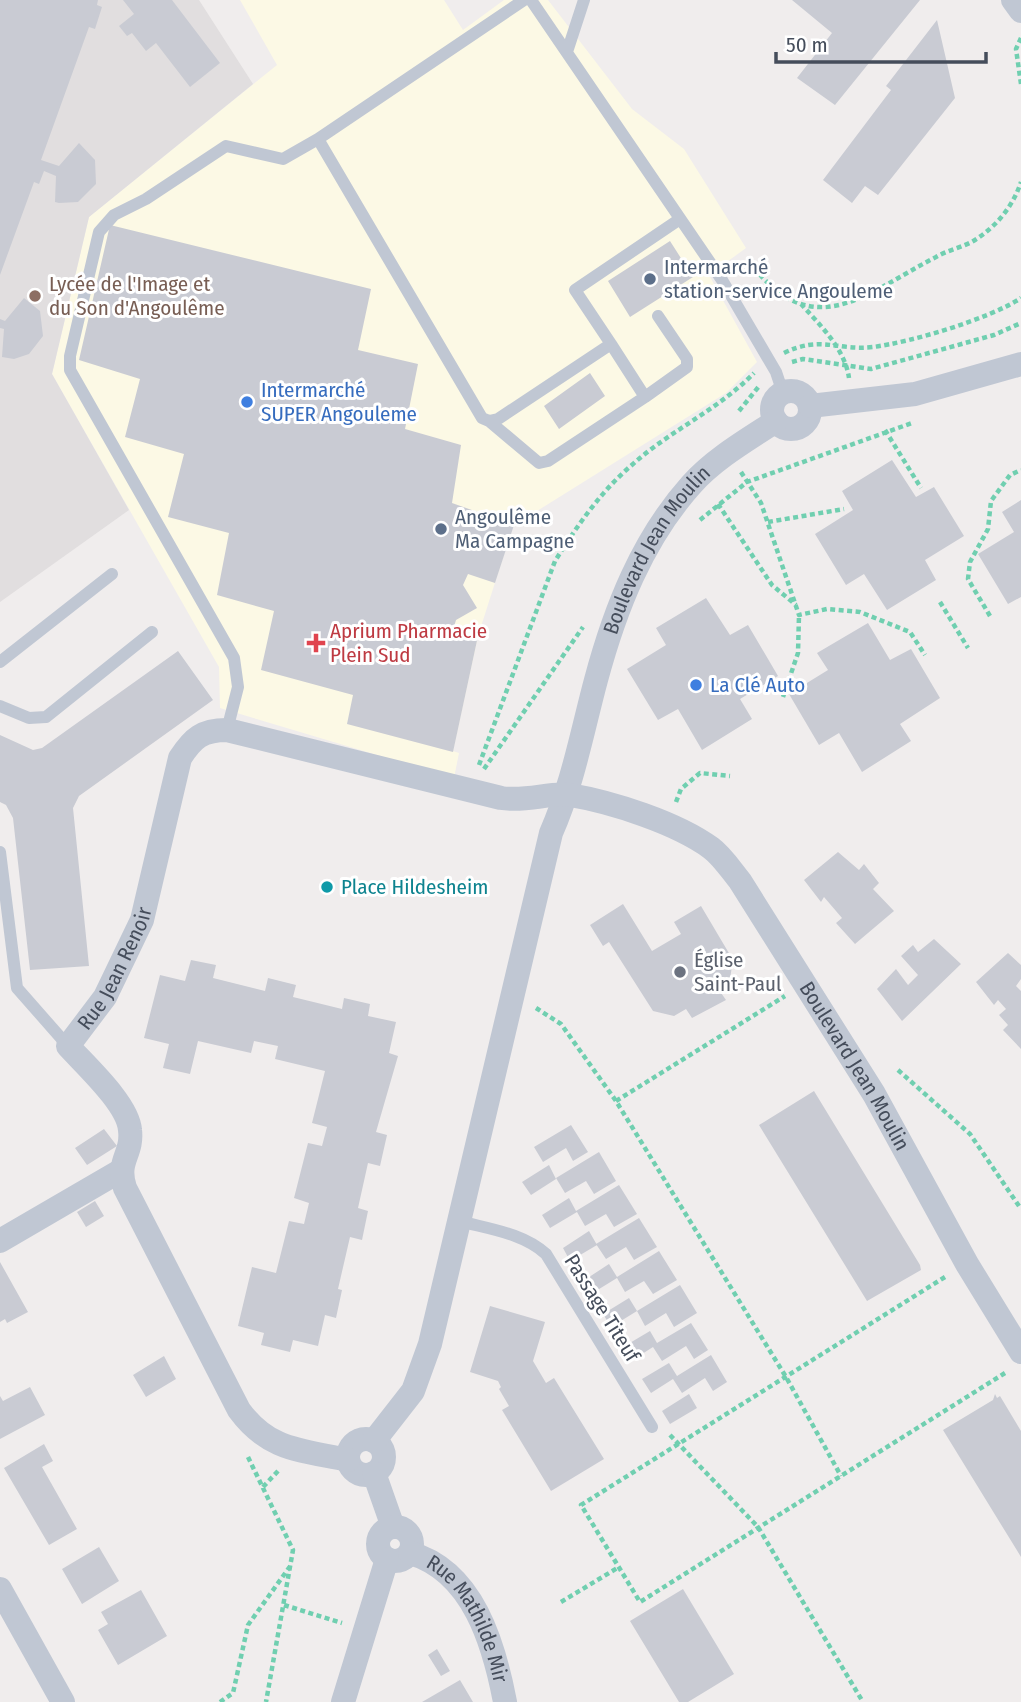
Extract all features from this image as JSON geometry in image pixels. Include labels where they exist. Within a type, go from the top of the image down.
[{"type":"street","points":[[1013,0],[1021,11]]},
{"type":"street","points":[[810,406],[915,394],[1021,364]]},
{"type":"street","points":[[798,392],[810,406],[809,416],[800,426],[787,428],[776,421],[773,405],[783,393],[798,392]]},
{"type":"street","name":"Boulevard Jean Moulin","points":[[374,1441],[404,1406],[421,1374],[551,833],[568,794],[599,670],[628,586],[665,518],[693,483],[728,453],[776,421]]},
{"type":"street","name":"Rue Jean Renoir","points":[[120,1171],[130,1139],[125,1110],[68,1046],[105,997],[142,920],[180,758],[192,740],[208,730],[227,730],[516,800],[568,794]]},
{"type":"street","name":"Boulevard Jean Moulin","points":[[568,794],[691,834],[714,850],[740,881],[874,1094],[967,1264],[1015,1361]]},
{"type":"street","points":[[0,1241],[120,1171],[125,1188],[239,1410],[253,1429],[273,1443],[348,1460]]},
{"type":"street","points":[[358,1441],[374,1441],[384,1456],[380,1469],[362,1475],[354,1472],[348,1460],[350,1448],[358,1441]]},
{"type":"street","points":[[343,1702],[366,1631],[398,1556],[412,1540],[408,1533],[393,1527],[374,1473]]},
{"type":"street","name":"Rue Mathilde Mir","points":[[398,1556],[446,1570],[462,1590],[492,1644],[505,1702]]},
{"type":"street","points":[[0,1589],[63,1702]]},
{"type":"lane","points":[[227,730],[238,687],[234,658],[70,370],[70,356],[99,232],[114,215],[146,199],[226,146],[282,159],[318,139],[524,0]]},
{"type":"lane","points":[[531,0],[722,280],[776,372],[783,393]]},
{"type":"lane","points":[[567,52],[584,0]]},
{"type":"lane","points":[[318,139],[482,418],[539,463],[548,461],[687,367],[687,359],[658,316]]},
{"type":"lane","points":[[645,397],[576,290],[680,219]]},
{"type":"lane","points":[[489,421],[498,419],[611,344]]},
{"type":"lane","points":[[0,662],[112,574]]},
{"type":"lane","points":[[0,706],[29,718],[46,717],[152,632]]},
{"type":"lane","points":[[0,852],[18,988],[68,1046]]},
{"type":"lane","name":"Passage Titeuf","points":[[459,1221],[519,1237],[546,1254],[652,1427]]},
{"type":"path","points":[[1021,38],[1016,49],[1021,84]]},
{"type":"path","points":[[801,304],[839,307],[873,295],[936,256],[975,240],[1013,205],[1021,182]]},
{"type":"path","points":[[749,261],[765,283],[801,304],[829,335],[848,368],[852,402]]},
{"type":"path","points":[[692,529],[718,504],[747,482],[885,430],[926,419]]},
{"type":"path","points":[[885,430],[921,488]]},
{"type":"path","points":[[728,453],[761,503],[799,615],[798,653],[783,697]]},
{"type":"path","points":[[990,616],[968,579],[970,562],[988,529],[991,501],[1010,475],[1021,470]]},
{"type":"path","points":[[718,504],[772,585],[796,605]]},
{"type":"path","points":[[768,522],[844,509]]},
{"type":"path","points":[[469,790],[555,561]]},
{"type":"path","points":[[940,602],[968,648]]},
{"type":"path","points":[[799,615],[827,609],[860,612],[910,632],[925,655]]},
{"type":"path","points":[[469,790],[592,616]]},
{"type":"path","points":[[667,825],[681,789],[700,773],[730,775]]},
{"type":"path","points":[[616,1101],[806,984]]},
{"type":"path","points":[[511,999],[541,1009],[561,1024],[616,1101],[786,1377],[841,1476]]},
{"type":"path","points":[[898,1070],[970,1134],[1021,1209]]},
{"type":"path","points":[[967,1264],[581,1505],[640,1602],[841,1476],[1015,1361]]},
{"type":"path","points":[[652,1427],[664,1429],[758,1527],[863,1702]]},
{"type":"path","points":[[246,1452],[293,1550],[266,1702]]},
{"type":"path","points":[[220,1702],[233,1693],[248,1625],[255,1611],[293,1562]]},
{"type":"path","points":[[561,1602],[619,1567]]},
{"type":"path","points":[[284,1605],[366,1631]]},
{"type":"shaded area","name":"Lycée de l'Image et du Son d'Angoulême","points":[[0,0],[199,0],[253,84],[89,217],[52,374],[129,510],[0,602]]},
{"type":"shaded area","points":[[240,0],[444,0],[463,30],[504,0],[548,0],[632,109],[684,149],[746,248],[709,275],[757,362],[726,393],[513,526],[478,636],[453,751],[459,753],[454,778],[220,708],[219,667],[52,374],[89,217],[277,65]]},
{"type":"building","points":[[0,0],[98,0],[97,5],[102,7],[95,29],[89,27],[41,160],[59,166],[79,143],[95,160],[96,184],[78,202],[55,202],[56,176],[44,171],[39,184],[34,182],[0,275]]},
{"type":"building","points":[[123,0],[172,0],[220,63],[190,87],[156,43],[146,51],[132,33],[127,36],[119,26],[134,14]]},
{"type":"building","points":[[792,0],[920,0],[835,105],[797,78],[832,33]]},
{"type":"building","points":[[937,20],[955,98],[878,195],[865,186],[852,203],[823,180],[891,90],[886,86]]},
{"type":"building","points":[[110,225],[371,289],[358,350],[418,364],[405,429],[461,445],[452,503],[514,525],[495,583],[468,574],[463,585],[477,608],[456,620],[453,630],[478,636],[453,752],[347,724],[353,695],[261,670],[274,611],[217,595],[229,533],[168,517],[184,454],[125,437],[140,379],[79,360]]},
{"type":"building","name":"Intermarché station-service Angouleme","points":[[670,241],[693,277],[630,317],[608,281]]},
{"type":"building","points":[[24,298],[40,311],[43,336],[29,354],[14,359],[2,357],[4,329],[0,328],[0,319],[5,321]]},
{"type":"building","points":[[590,373],[605,396],[559,429],[544,406]]},
{"type":"building","points":[[892,460],[916,497],[934,487],[964,536],[925,560],[936,580],[887,610],[864,574],[846,585],[815,534],[853,510],[842,491]]},
{"type":"building","points":[[1021,500],[1021,597],[1008,604],[978,554],[1014,532],[1002,512]]},
{"type":"building","points":[[706,598],[730,635],[748,625],[778,676],[740,699],[752,719],[702,750],[678,709],[658,720],[627,669],[666,645],[656,628]]},
{"type":"building","points":[[868,623],[890,660],[911,649],[940,698],[900,724],[911,741],[862,772],[839,733],[819,745],[789,694],[828,670],[817,653]]},
{"type":"building","points":[[178,651],[213,700],[79,796],[73,808],[89,966],[30,970],[13,818],[6,805],[0,802],[0,735],[33,750],[42,748]]},
{"type":"building","points":[[838,852],[859,870],[864,864],[879,883],[873,889],[894,911],[855,944],[836,923],[842,918],[824,897],[821,902],[804,880]]},
{"type":"building","name":"Église Saint-Paul","points":[[623,904],[652,951],[681,934],[674,922],[701,906],[733,960],[729,985],[719,990],[726,1000],[692,1018],[686,1009],[674,1016],[653,1011],[609,942],[603,946],[590,925]]},
{"type":"building","points":[[934,939],[961,964],[902,1021],[877,989],[896,969],[908,985],[918,975],[901,956],[913,945],[918,952]]},
{"type":"building","points":[[1008,953],[1021,965],[1021,979],[1016,986],[1021,991],[1021,1049],[1003,1030],[1008,1025],[999,1015],[1006,1009],[998,1000],[994,1005],[976,982]]},
{"type":"building","points":[[191,960],[216,965],[213,978],[265,991],[268,978],[296,985],[293,997],[342,1009],[344,998],[370,1004],[368,1016],[396,1022],[389,1053],[398,1056],[376,1132],[387,1135],[380,1166],[368,1163],[358,1208],[368,1211],[362,1240],[350,1237],[338,1289],[342,1290],[336,1318],[325,1315],[318,1346],[293,1340],[290,1352],[261,1345],[264,1333],[238,1326],[252,1267],[276,1273],[289,1221],[304,1224],[309,1203],[294,1198],[308,1143],[322,1146],[327,1127],[312,1123],[325,1071],[275,1059],[278,1046],[254,1041],[251,1053],[198,1041],[190,1074],[163,1068],[169,1044],[144,1038],[160,975],[185,981]]},
{"type":"building","points":[[814,1091],[920,1265],[921,1270],[867,1301],[759,1125]]},
{"type":"building","points":[[571,1125],[588,1152],[573,1161],[566,1148],[543,1162],[534,1147]]},
{"type":"building","points":[[104,1129],[117,1146],[87,1165],[75,1148]]},
{"type":"building","points":[[599,1152],[616,1181],[594,1194],[586,1181],[565,1193],[556,1178]]},
{"type":"building","points":[[549,1165],[556,1179],[531,1195],[522,1182]]},
{"type":"building","points":[[619,1185],[637,1214],[614,1227],[606,1214],[585,1226],[577,1212],[550,1228],[542,1215],[569,1198],[576,1211]]},
{"type":"building","points":[[95,1201],[104,1216],[86,1227],[77,1212]]},
{"type":"building","points":[[639,1218],[657,1247],[634,1260],[626,1247],[606,1259],[596,1244]]},
{"type":"building","points":[[589,1231],[597,1245],[570,1261],[563,1248]]},
{"type":"building","points":[[659,1251],[677,1280],[653,1294],[644,1281],[625,1292],[617,1278],[591,1294],[583,1281],[609,1264],[617,1277]]},
{"type":"building","points":[[0,1262],[28,1312],[7,1323],[5,1319],[0,1322]]},
{"type":"building","points":[[680,1285],[697,1313],[674,1327],[666,1313],[645,1326],[637,1311]]},
{"type":"building","points":[[629,1298],[637,1311],[611,1327],[603,1314]]},
{"type":"building","points":[[490,1306],[545,1322],[533,1361],[546,1383],[554,1378],[604,1459],[551,1491],[502,1410],[509,1406],[499,1389],[501,1387],[498,1381],[470,1372]]},
{"type":"building","points":[[691,1323],[708,1350],[694,1359],[686,1346],[662,1361],[653,1347],[631,1361],[623,1347],[650,1331],[657,1343]]},
{"type":"building","points":[[711,1355],[727,1382],[713,1391],[705,1378],[682,1393],[673,1379],[651,1393],[642,1379],[669,1363],[677,1376]]},
{"type":"building","points":[[164,1356],[176,1379],[146,1397],[133,1375]]},
{"type":"building","points":[[30,1387],[45,1415],[0,1439],[0,1396],[3,1401]]},
{"type":"building","points":[[689,1394],[697,1408],[670,1424],[662,1411]]},
{"type":"building","points":[[995,1394],[997,1398],[1000,1396],[1021,1431],[1021,1557],[943,1430],[993,1400]]},
{"type":"building","points":[[44,1444],[53,1461],[42,1467],[77,1529],[49,1545],[4,1468]]},
{"type":"building","points":[[99,1547],[119,1581],[82,1604],[62,1569]]},
{"type":"building","points":[[683,1589],[734,1674],[688,1702],[679,1702],[630,1621]]},
{"type":"building","points":[[141,1590],[167,1636],[118,1665],[98,1630],[108,1624],[101,1612]]},
{"type":"building","points":[[437,1649],[450,1671],[441,1676],[428,1655]]},
{"type":"building","points":[[460,1680],[473,1702],[422,1702]]},
{"type":"place","name":"Intermarché station-service Angouleme","points":[[650,279]]},
{"type":"place","name":"Lycée de l'Image et du Son d'Angoulême","points":[[35,296]]},
{"type":"place","name":"Intermarché SUPER Angouleme","points":[[247,402]]},
{"type":"place","name":"Angoulême Ma Campagne","points":[[441,529]]},
{"type":"place","name":"Aprium Pharmacie Plein Sud","points":[[316,643]]},
{"type":"place","name":"La Clé Auto","points":[[696,685]]},
{"type":"place","name":"Place Hildesheim","points":[[327,887]]},
{"type":"place","name":"Église Saint-Paul","points":[[680,972]]}]
